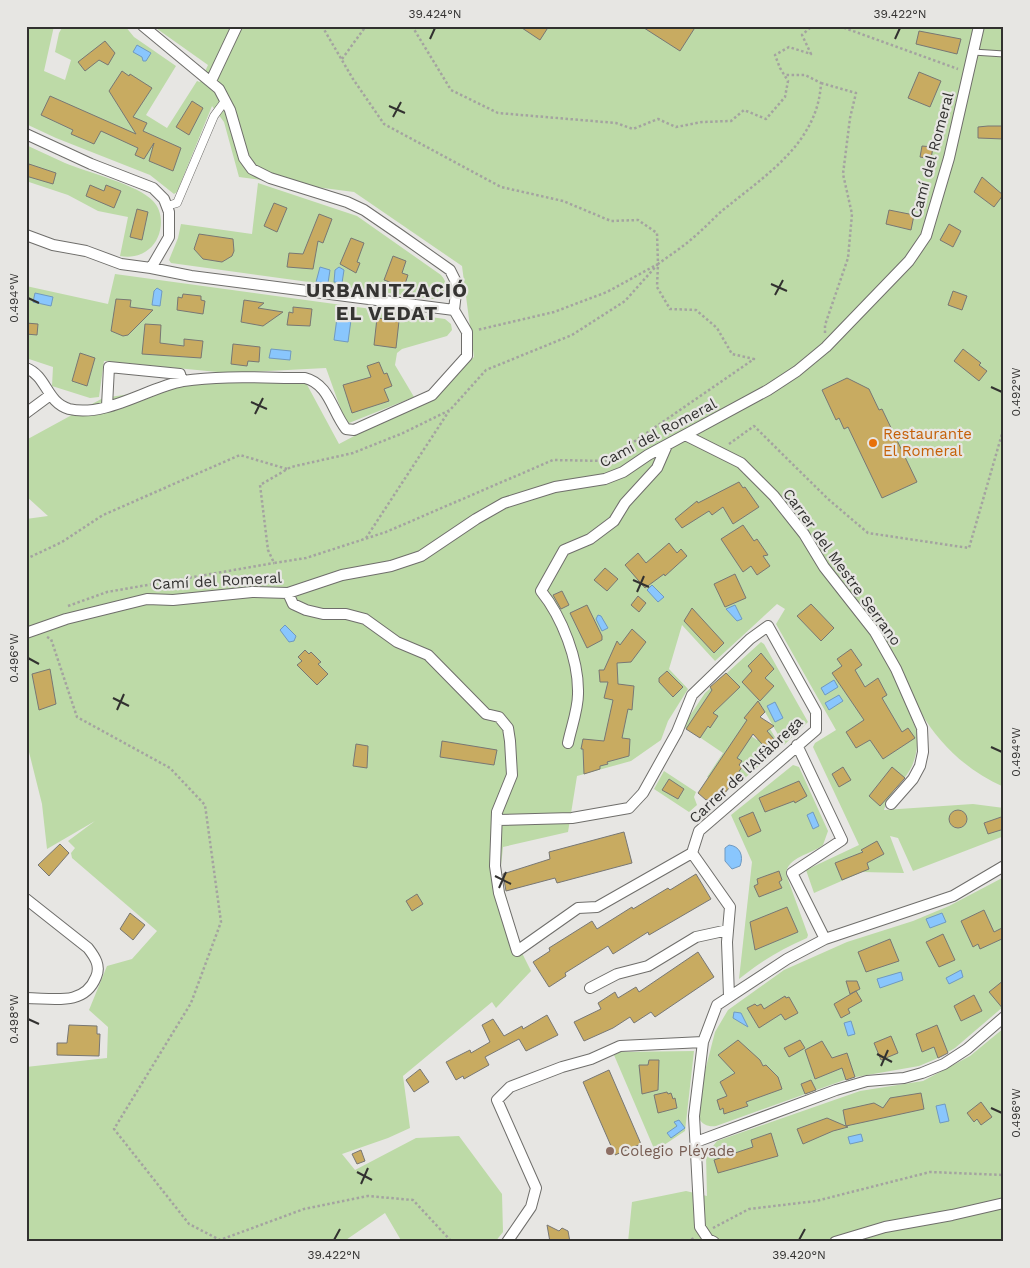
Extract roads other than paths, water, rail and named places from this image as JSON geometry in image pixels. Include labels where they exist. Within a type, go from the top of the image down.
[{"type":"street","points":[[26,368],[33,371],[41,379],[49,396],[69,409],[93,409],[107,406],[133,399],[182,381],[296,378],[316,380],[323,388],[339,420],[346,429],[354,430],[432,395],[467,356],[467,332],[454,310],[457,284],[450,270],[364,210],[347,202],[270,178],[252,169],[238,142],[230,110],[211,81],[143,26]]},
{"type":"street","points":[[211,81],[237,26]]},
{"type":"street","name":"Camí del Romeral","points":[[28,632],[148,599],[174,600],[252,592],[288,593],[342,575],[391,566],[421,556],[476,519],[504,504],[555,487],[605,479],[623,472],[667,445],[768,390],[797,371],[826,347],[909,261],[926,236],[950,158],[979,26]]},
{"type":"street","points":[[166,206],[177,203],[214,116],[225,101]]},
{"type":"street","points":[[26,134],[91,164],[153,188],[164,199],[170,223],[169,237],[150,268]]},
{"type":"street","points":[[26,235],[53,245],[86,251],[121,264],[191,276],[454,310]]},
{"type":"street","points":[[107,406],[109,367],[180,374],[182,381]]},
{"type":"street","points":[[26,412],[49,396]]},
{"type":"street","name":"Carrer del Mestre Serrano","points":[[685,436],[741,462],[774,496],[804,534],[824,567],[875,632],[896,669],[922,728],[923,752],[920,766],[913,779],[892,804]]},
{"type":"street","points":[[568,743],[578,695],[576,668],[551,603],[541,591],[564,550],[590,539],[614,521],[625,503],[657,468],[667,445]]},
{"type":"street","points":[[288,593],[293,604],[306,610],[365,619],[398,642],[428,655],[486,714],[499,717],[508,728],[512,775],[498,812],[495,866],[499,893],[517,951],[578,908],[597,907],[692,852],[730,907],[728,930],[729,996]]},
{"type":"street","name":"Carrer de l'Alfàbrega","points":[[497,820],[572,818],[629,808],[647,786],[677,732],[692,695],[750,639],[768,626],[816,712],[816,730],[699,831],[692,852]]},
{"type":"street","points":[[797,745],[842,840],[792,873],[825,939]]},
{"type":"street","points":[[714,1242],[700,1227],[694,1116],[703,1042],[718,1005],[787,959],[825,939],[953,896],[1004,866]]},
{"type":"street","points":[[26,899],[88,948],[96,957],[97,975],[85,994],[76,998],[26,998]]},
{"type":"street","points":[[590,988],[617,974],[648,966],[696,937],[728,930]]},
{"type":"street","points":[[696,1142],[836,1090],[867,1081],[904,1078],[930,1070],[944,1064],[967,1049],[1004,1017]]},
{"type":"street","points":[[507,1242],[531,1207],[536,1188],[497,1100],[510,1087],[562,1067],[591,1059],[620,1046],[703,1042]]},
{"type":"street","points":[[835,1242],[885,1227],[1004,1203]]},
{"type":"lane","points":[[972,52],[1004,54]]},
{"type":"water","points":[[137,45],[151,53],[146,61],[143,61],[142,57],[133,52]]},
{"type":"water","points":[[320,267],[330,270],[328,283],[316,282]]},
{"type":"water","points":[[339,267],[344,270],[342,283],[334,282],[335,270]]},
{"type":"water","points":[[157,288],[162,291],[160,306],[152,305],[154,291]]},
{"type":"water","points":[[35,293],[53,297],[51,306],[33,302]]},
{"type":"water","points":[[337,318],[351,320],[348,342],[334,340]]},
{"type":"water","points":[[271,349],[291,351],[290,360],[269,358]]},
{"type":"water","points":[[652,585],[664,597],[658,602],[647,590]]},
{"type":"water","points":[[735,605],[742,619],[737,621],[726,609]]},
{"type":"water","points":[[598,615],[601,616],[608,628],[602,631],[596,619]]},
{"type":"water","points":[[285,625],[296,636],[294,641],[289,642],[280,630]]},
{"type":"water","points":[[834,680],[838,687],[825,695],[821,688]]},
{"type":"water","points":[[839,695],[843,701],[829,710],[825,703]]},
{"type":"water","points":[[775,702],[783,718],[775,722],[767,706]]},
{"type":"water","points":[[813,812],[819,826],[813,829],[807,815]]},
{"type":"water","points":[[729,845],[736,847],[741,855],[740,866],[732,869],[725,861],[725,848]]},
{"type":"water","points":[[942,913],[946,922],[930,928],[926,919]]},
{"type":"water","points":[[961,970],[963,977],[949,984],[946,978]]},
{"type":"water","points":[[901,972],[903,980],[880,988],[877,979]]},
{"type":"water","points":[[734,1012],[741,1013],[748,1027],[733,1018]]},
{"type":"water","points":[[851,1021],[855,1034],[848,1036],[844,1023]]},
{"type":"water","points":[[945,1104],[949,1121],[940,1123],[936,1106]]},
{"type":"water","points":[[679,1120],[685,1128],[671,1138],[667,1133],[677,1126],[674,1122]]},
{"type":"water","points":[[861,1134],[863,1141],[850,1144],[848,1137]]},
{"type":"place","name":"Restaurante El Romeral","points":[[873,443]]},
{"type":"place","name":"Colegio Pléyade","points":[[610,1151]]},
{"type":"district","name":"URBANITZACIÓ EL VEDAT","points":[[387,302]]}]
